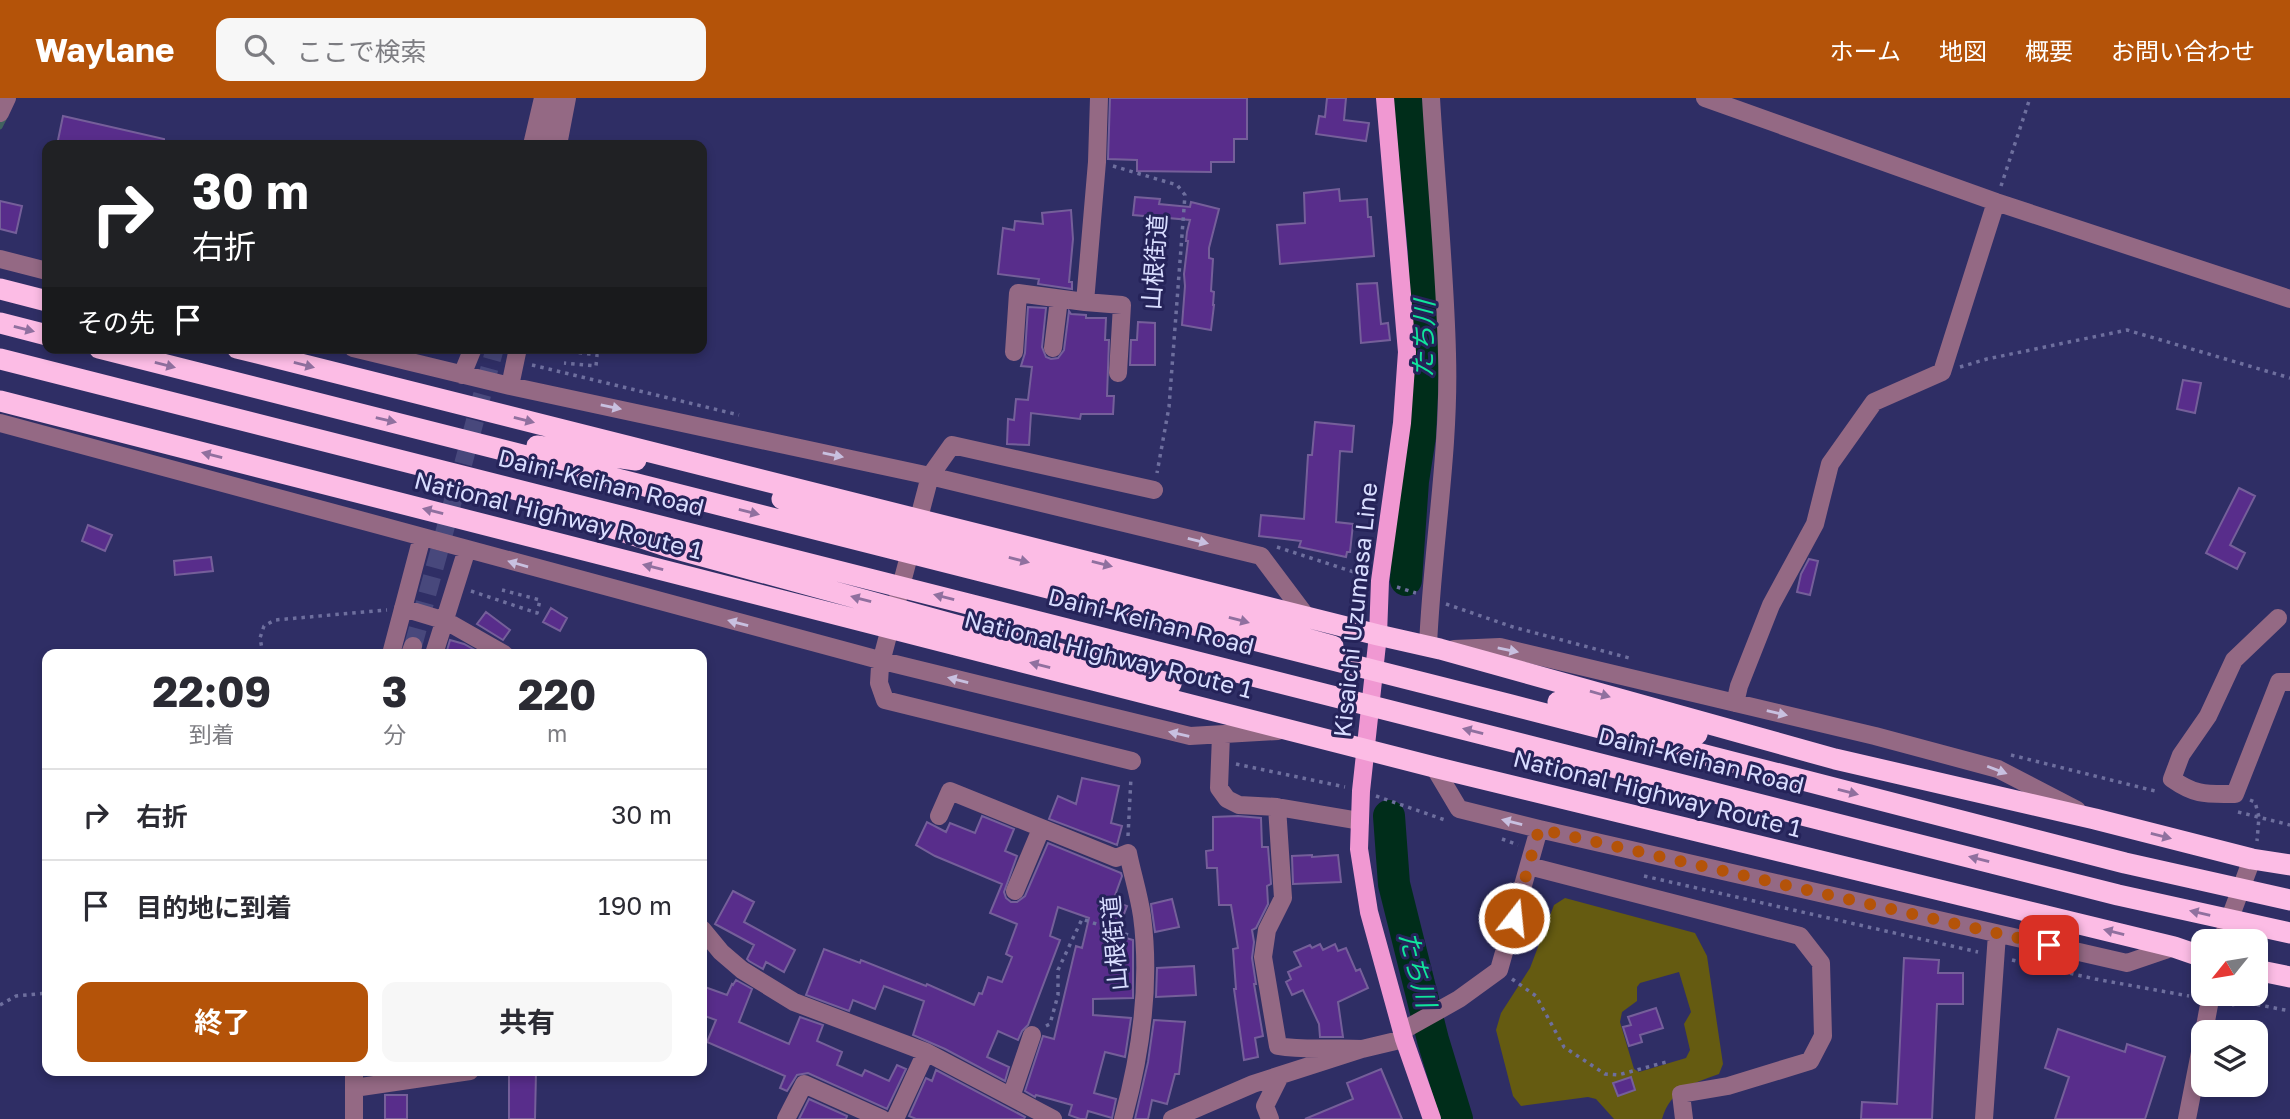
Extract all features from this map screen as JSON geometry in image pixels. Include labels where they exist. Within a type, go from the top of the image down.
[{"type":"highway","points":[[0,289],[42,300]]},
{"type":"highway","points":[[0,323],[42,334]]},
{"type":"highway","name":"Daini-Keihan Road","points":[[122,354],[1524,708],[2125,863],[2290,900]]},
{"type":"highway","points":[[261,354],[1434,648],[1805,751],[2252,859],[2290,865]]},
{"type":"highway","name":"Daini-Keihan Road","points":[[0,359],[2118,895],[2290,933]]},
{"type":"highway","name":"National Highway Route 1","points":[[0,401],[1434,767],[2191,953]]},
{"type":"highway","points":[[427,430],[638,460],[1077,575],[1437,675],[1687,732],[1805,751]]},
{"type":"highway","points":[[422,465],[667,546],[1423,753],[1861,863],[1968,897]]},
{"type":"highway","points":[[2268,972],[2290,977]]},
{"type":"main road","name":"Kisaichi Uzumasa Line","points":[[1385,98],[1407,352],[1402,423],[1380,581],[1367,749],[1361,791],[1359,849],[1370,912],[1403,1035],[1432,1119]]},
{"type":"street","points":[[0,113],[7,98]]},
{"type":"street","points":[[533,140],[543,98]]},
{"type":"street","points":[[545,140],[555,98]]},
{"type":"street","points":[[559,140],[567,98]]},
{"type":"street","points":[[1085,302],[1097,162],[1099,98]]},
{"type":"street","points":[[1431,98],[1448,355],[1444,455],[1430,598],[1434,648],[1500,647],[1875,736],[1998,769],[2095,819]]},
{"type":"street","points":[[1706,98],[1996,202],[2290,299]]},
{"type":"street","points":[[1735,702],[1771,605],[1815,524],[1830,464],[1874,402],[1941,372],[1996,202]]},
{"type":"street","points":[[0,259],[42,270]]},
{"type":"street","points":[[1014,352],[1018,293],[1122,305],[1118,373]]},
{"type":"street","points":[[1053,348],[1059,299]]},
{"type":"street","points":[[377,354],[510,386],[930,476],[1261,556],[1306,616]]},
{"type":"street","points":[[462,375],[470,354]]},
{"type":"street","points":[[510,386],[517,354]]},
{"type":"street","points":[[0,424],[883,661],[1190,736],[1296,730]]},
{"type":"street","points":[[1132,761],[885,700],[879,683],[930,476],[952,445],[1154,490]]},
{"type":"street","points":[[392,649],[422,537]]},
{"type":"street","points":[[436,649],[467,549]]},
{"type":"street","points":[[403,608],[446,621],[495,649]]},
{"type":"street","points":[[2278,618],[2234,660],[2208,716],[2181,755],[2172,779],[2188,790],[2203,794],[2235,794],[2279,682],[2290,682]]},
{"type":"street","points":[[1221,734],[1219,788],[1227,799],[1239,805],[1277,807],[1360,821]]},
{"type":"street","points":[[1434,767],[1460,809],[1539,829],[2127,963],[2174,947]]},
{"type":"street","points":[[939,817],[950,791],[1116,858],[1128,853]]},
{"type":"street","points":[[1277,807],[1283,898],[1267,930],[1263,957],[1278,1046],[1300,1050],[1333,1047],[1362,1049]]},
{"type":"street","points":[[1015,891],[1041,829]]},
{"type":"street","points":[[1172,1119],[1252,1084],[1403,1035],[1499,970],[1539,829]]},
{"type":"street","name":"山根街道","points":[[1123,1119],[1145,1007],[1142,916],[1128,853]]},
{"type":"street","points":[[2226,929],[2252,859]]},
{"type":"street","points":[[1529,866],[1800,936],[1821,963],[1823,1036],[1810,1061],[1728,1086],[1681,1094],[1685,1119]]},
{"type":"street","points":[[1984,1119],[1997,934]]},
{"type":"street","points":[[707,935],[721,952],[742,970],[794,1002],[926,1052],[1053,1119]]},
{"type":"street","points":[[1011,1097],[1032,1034]]},
{"type":"street","points":[[895,1119],[926,1052]]},
{"type":"street","points":[[354,1119],[354,1080],[406,1076]]},
{"type":"street","points":[[1270,1119],[1265,1106],[1280,1076]]},
{"type":"street","points":[[786,1119],[804,1084],[882,1119]]},
{"type":"street","points":[[2187,1119],[2191,1097]]},
{"type":"path","points":[[1996,202],[2030,98]]},
{"type":"path","name":"山根街道","points":[[1097,162],[1177,185],[1185,195],[1169,407],[1154,490]]},
{"type":"path","points":[[1941,372],[1987,359],[2127,330],[2290,378]]},
{"type":"path","points":[[564,363],[596,366],[597,355],[590,354]]},
{"type":"path","points":[[464,589],[537,613],[540,600],[502,590]]},
{"type":"path","points":[[261,649],[260,638],[264,626],[275,620],[403,608]]},
{"type":"path","points":[[1128,853],[1132,761]]},
{"type":"path","points":[[2235,794],[2255,802],[2259,817],[2258,838],[2252,859]]},
{"type":"path","points":[[1032,1034],[1050,1024],[1058,995],[1058,970],[1082,919],[1143,940]]},
{"type":"path","points":[[1499,970],[1536,996],[1564,1047],[1605,1074],[1618,1075],[1670,1060]]},
{"type":"path","points":[[0,1005],[16,996],[42,993]]},
{"type":"path","points":[[2264,1006],[2290,1011]]},
{"type":"shaded area","points":[[1565,898],[1695,933],[1707,956],[1723,1064],[1719,1074],[1691,1085],[1677,1094],[1662,1119],[1614,1119],[1596,1099],[1588,1097],[1521,1106],[1513,1096],[1496,1030],[1501,1013],[1530,968],[1554,905]],"holes":[[[1679,972],[1691,1012],[1684,1024],[1690,1050],[1686,1058],[1639,1072],[1634,1069],[1620,1022],[1622,1012],[1637,1001],[1637,987],[1640,983]]]},
{"type":"building","points":[[1110,98],[1247,98],[1247,139],[1234,139],[1234,162],[1211,162],[1211,172],[1137,171],[1137,160],[1108,159]]},
{"type":"building","points":[[1327,98],[1346,98],[1344,120],[1369,123],[1366,141],[1316,134],[1319,116],[1325,117]]},
{"type":"building","points":[[63,116],[164,139],[164,140],[58,140]]},
{"type":"building","points":[[1339,189],[1340,201],[1367,199],[1374,256],[1280,264],[1277,225],[1305,223],[1304,193]]},
{"type":"building","points":[[1135,197],[1160,199],[1159,204],[1190,207],[1191,202],[1219,209],[1209,248],[1209,258],[1213,259],[1211,291],[1214,292],[1211,330],[1182,325],[1186,241],[1190,220],[1133,215]]},
{"type":"building","points":[[0,201],[22,206],[16,233],[0,229]]},
{"type":"building","points":[[1071,210],[1073,239],[1069,282],[1072,282],[1072,289],[1038,284],[1039,279],[998,274],[1003,228],[1014,230],[1015,221],[1043,224],[1042,213]]},
{"type":"building","points":[[1377,283],[1381,324],[1388,323],[1390,340],[1361,343],[1357,284]]},
{"type":"building","points":[[1028,307],[1046,308],[1042,347],[1046,357],[1051,359],[1058,358],[1064,350],[1069,311],[1071,314],[1086,315],[1086,318],[1106,318],[1105,340],[1109,340],[1107,396],[1114,396],[1113,414],[1081,414],[1080,419],[1031,413],[1029,445],[1007,444],[1008,419],[1014,420],[1016,399],[1028,400],[1032,367],[1021,366],[1025,353]]},
{"type":"building","points":[[1138,322],[1155,323],[1155,365],[1130,365],[1131,340],[1137,340]]},
{"type":"building","points":[[2183,380],[2201,383],[2195,413],[2177,409]]},
{"type":"building","points":[[1315,422],[1354,426],[1352,452],[1340,451],[1336,522],[1353,524],[1350,552],[1347,552],[1346,557],[1299,547],[1301,541],[1259,536],[1261,515],[1304,519],[1308,455],[1312,455]]},
{"type":"building","points":[[2239,488],[2255,496],[2230,545],[2245,553],[2237,569],[2206,553]]},
{"type":"building","points":[[88,525],[112,535],[105,551],[82,541]]},
{"type":"building","points":[[211,557],[213,571],[175,575],[174,561]]},
{"type":"building","points":[[1809,559],[1818,561],[1810,595],[1797,592],[1801,574]]},
{"type":"building","points":[[551,608],[567,618],[560,631],[543,622]]},
{"type":"building","points":[[486,612],[510,630],[503,640],[477,624]]},
{"type":"building","points":[[450,640],[473,649],[447,649]]},
{"type":"building","points":[[1082,778],[1119,786],[1111,823],[1122,826],[1117,845],[1049,819],[1058,796],[1076,804]]},
{"type":"building","points":[[982,816],[1014,829],[1005,851],[1017,856],[1004,892],[1011,902],[1017,902],[1025,896],[1048,843],[1121,873],[1113,901],[1127,906],[1116,935],[1133,940],[1133,998],[1093,999],[1093,1015],[1131,1018],[1125,1057],[1105,1052],[1094,1093],[1116,1099],[1112,1118],[1088,1111],[1086,1119],[1080,1119],[1069,1115],[1072,1105],[1036,1095],[1035,1097],[1025,1091],[1043,1036],[1054,1039],[1076,946],[1082,948],[1089,918],[1058,907],[1050,936],[1060,940],[1028,1025],[1018,1040],[998,1031],[987,1057],[1009,1067],[1005,1081],[913,1035],[924,1001],[884,986],[875,1009],[853,1000],[849,1011],[806,995],[824,949],[860,963],[861,960],[926,986],[927,984],[974,1005],[979,993],[982,994],[988,977],[1002,982],[1012,957],[1006,954],[1017,924],[990,913],[1002,884],[935,856],[916,845],[927,822],[946,832],[950,823],[975,833]]},
{"type":"building","points":[[1213,817],[1261,818],[1262,847],[1268,847],[1271,884],[1267,886],[1268,904],[1256,928],[1252,930],[1254,984],[1263,1036],[1255,1038],[1258,1057],[1244,1060],[1234,989],[1233,949],[1238,948],[1231,905],[1219,905],[1217,868],[1207,868],[1206,851],[1213,850]]},
{"type":"building","points":[[1338,855],[1341,882],[1293,884],[1292,856]]},
{"type":"building","points":[[733,891],[754,902],[744,922],[795,950],[784,972],[766,962],[763,969],[749,961],[747,959],[754,945],[715,924]]},
{"type":"building","points":[[1172,899],[1179,927],[1155,932],[1151,904]]},
{"type":"building","points":[[1320,944],[1323,950],[1335,944],[1338,951],[1346,948],[1356,971],[1360,969],[1368,988],[1338,1002],[1343,1037],[1320,1037],[1319,1024],[1303,990],[1292,995],[1286,982],[1291,979],[1288,972],[1301,966],[1294,952]]},
{"type":"building","points":[[1904,958],[1939,960],[1938,973],[1963,973],[1963,1004],[1937,1004],[1932,1119],[1861,1119],[1862,1102],[1897,1104]]},
{"type":"building","points":[[1194,966],[1196,995],[1156,997],[1157,968]]},
{"type":"building","points":[[736,980],[752,989],[739,1022],[789,1044],[800,1017],[823,1025],[817,1041],[842,1052],[837,1065],[862,1076],[865,1070],[889,1081],[897,1065],[906,1069],[887,1109],[808,1073],[797,1075],[787,1091],[780,1088],[785,1076],[707,1042],[716,1020],[707,1017],[707,988],[727,995]]},
{"type":"building","points":[[1656,1008],[1663,1028],[1640,1035],[1642,1042],[1629,1046],[1623,1027],[1631,1025],[1628,1017]]},
{"type":"building","points":[[1154,1020],[1185,1022],[1179,1074],[1175,1074],[1167,1104],[1152,1100],[1148,1119],[1135,1119],[1148,1062]]},
{"type":"building","points":[[2058,1029],[2125,1052],[2127,1044],[2165,1057],[2145,1119],[2055,1119],[2069,1077],[2045,1068]]},
{"type":"building","points":[[1381,1069],[1402,1119],[1305,1119],[1353,1099],[1347,1083]]},
{"type":"building","points":[[936,1070],[1025,1117],[1024,1119],[916,1119],[909,1116],[926,1078],[932,1081]]},
{"type":"building","points":[[509,1076],[536,1076],[535,1119],[509,1119]]},
{"type":"building","points":[[1631,1077],[1635,1090],[1618,1096],[1613,1083]]},
{"type":"building","points":[[385,1095],[407,1095],[407,1119],[385,1119]]},
{"type":"building","points":[[809,1099],[847,1116],[846,1119],[799,1119]]},
{"type":"waterway","name":"たち川","points":[[1406,580],[1413,481],[1420,436],[1426,309],[1424,251],[1409,98]]},
{"type":"waterway","points":[[0,127],[5,117]]},
{"type":"waterway","name":"たち川","points":[[1389,816],[1394,884],[1433,1040],[1457,1119]]},
{"type":"tunnel","points":[[413,646],[493,354]]},
{"type":"route","points":[[1514,918],[1539,829],[2049,945]]}]
